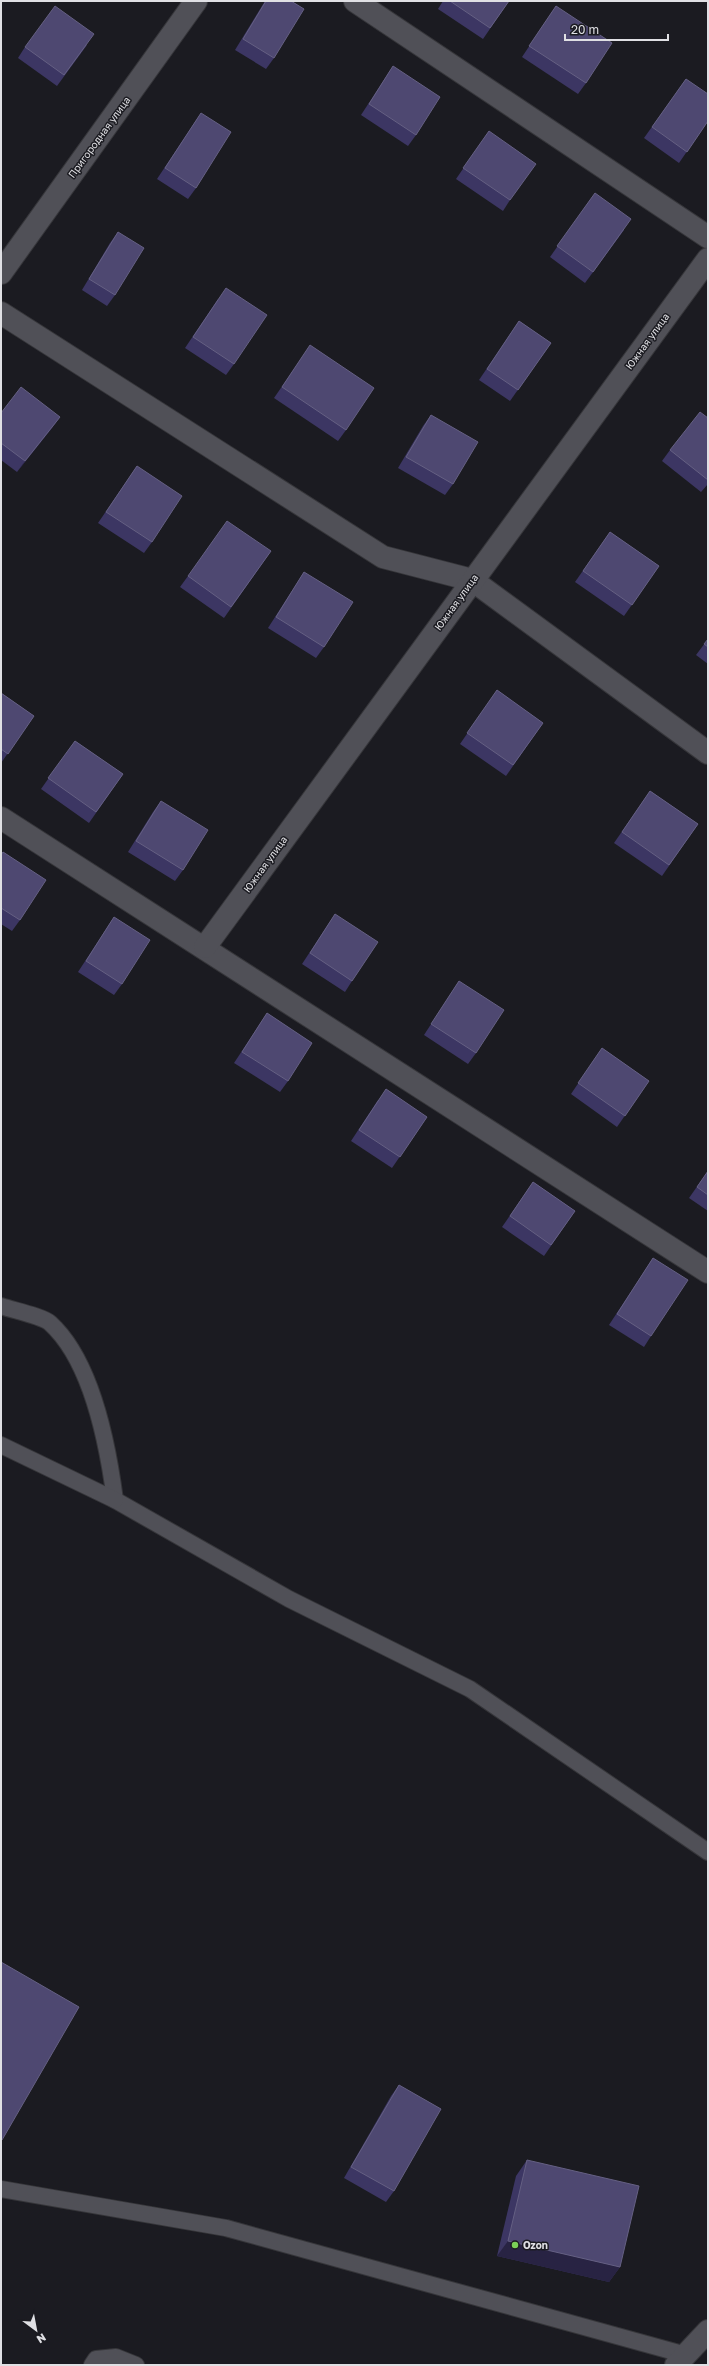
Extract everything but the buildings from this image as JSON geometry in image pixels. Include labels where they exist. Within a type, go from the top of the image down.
[{"type":"street","name":"Пригородная улица","points":[[4,263],[196,1]]},
{"type":"street","points":[[355,1],[708,237]]},
{"type":"street","name":"Южная улица","points":[[205,947],[708,259]]},
{"type":"street","points":[[1,313],[383,557],[472,580],[708,753]]},
{"type":"street","points":[[1,818],[205,947],[708,1272]]},
{"type":"street","points":[[681,2360],[708,2331]]},
{"type":"lane","points":[[1,1306],[49,1322],[77,1358],[95,1403],[110,1457],[115,1500]]},
{"type":"lane","points":[[1,1446],[115,1500],[289,1599],[470,1689],[708,1852]]},
{"type":"lane","points":[[1,2189],[226,2228],[681,2360]]},
{"type":"lane","points":[[92,2365],[96,2360],[116,2357],[136,2365]]},
{"type":"place","name":"Ozon","points":[[515,2245]]}]
